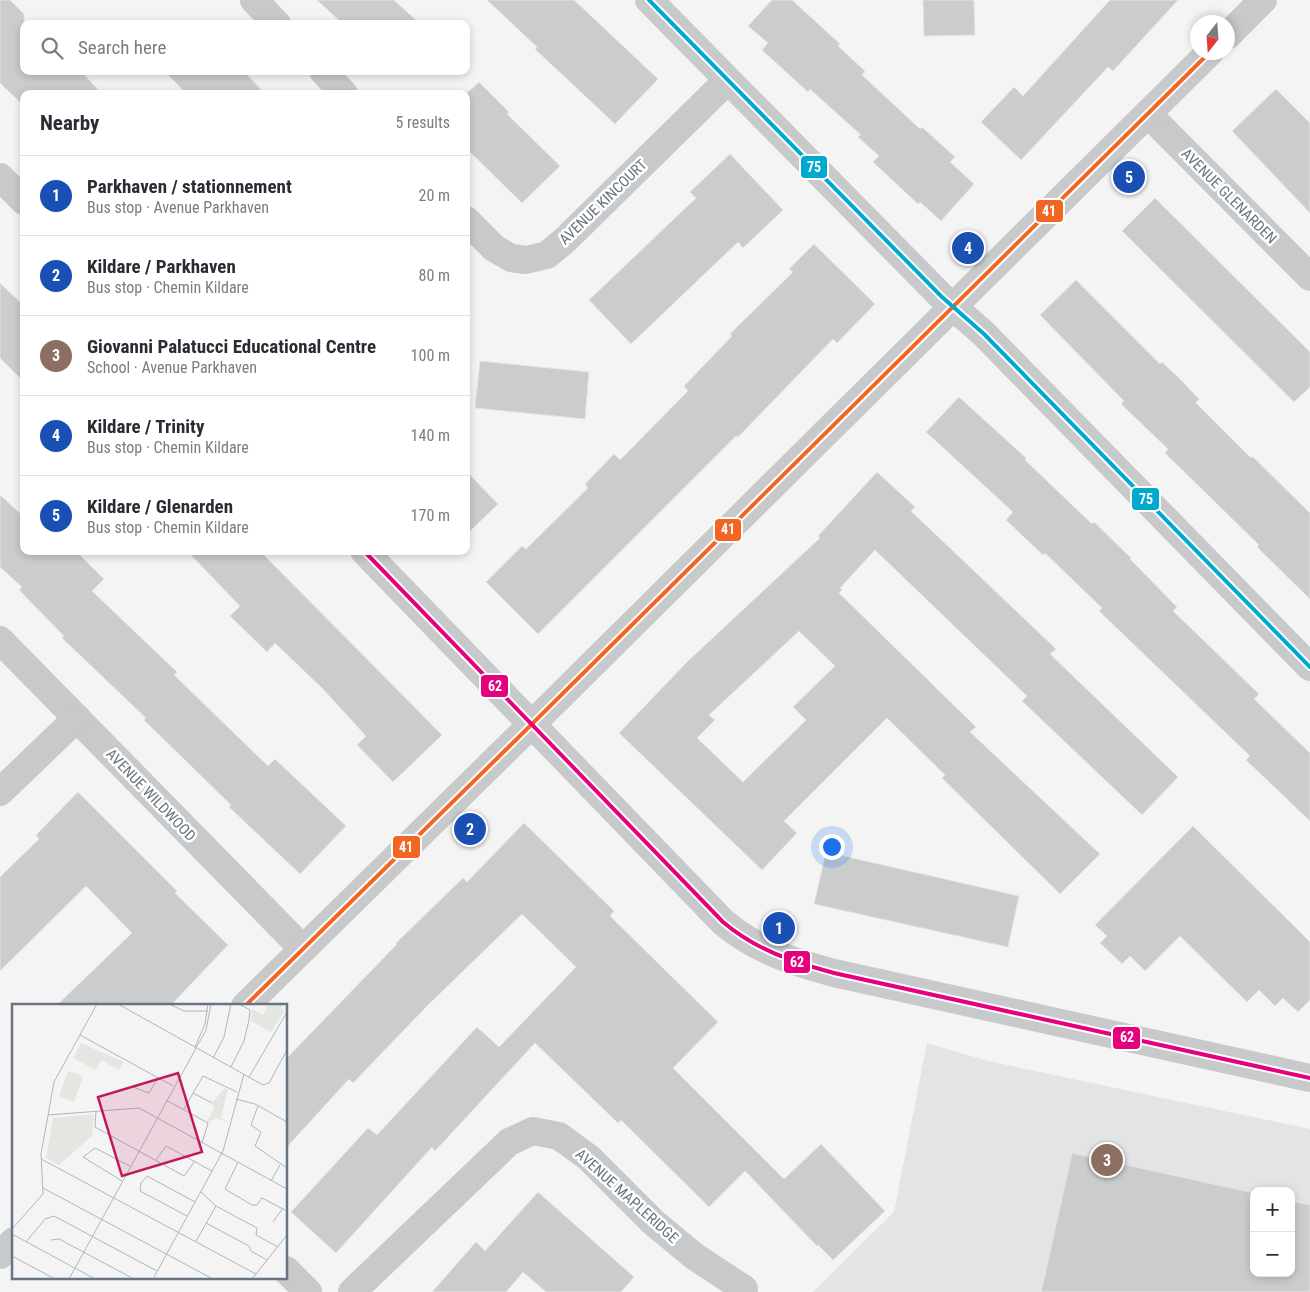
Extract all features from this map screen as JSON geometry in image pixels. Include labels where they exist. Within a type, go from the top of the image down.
[{"type":"street","points":[[254,0],[273,20]]},
{"type":"street","points":[[649,0],[727,81],[953,307],[984,334],[1310,667]]},
{"type":"street","points":[[1235,28],[1263,0]]},
{"type":"street","points":[[247,1004],[1202,60]]},
{"type":"street","points":[[327,75],[340,90]]},
{"type":"street","name":"AVENUE KINCOURT","points":[[470,224],[494,248],[511,258],[526,260],[547,255],[565,240],[727,81]]},
{"type":"street","name":"AVENUE GLENARDEN","points":[[1148,114],[1310,277]]},
{"type":"street","points":[[0,177],[20,197]]},
{"type":"street","points":[[368,555],[723,922],[744,939],[768,952],[834,973],[1310,1078]]},
{"type":"street","name":"AVENUE WILDWOOD","points":[[0,640],[303,949]]},
{"type":"street","points":[[0,792],[77,718]]},
{"type":"street","name":"AVENUE MAPLERIDGE","points":[[352,1292],[508,1142],[533,1131],[559,1136],[588,1158],[653,1222],[694,1256],[744,1289]]},
{"type":"street","points":[[0,1255],[12,1243]]},
{"type":"street","points":[[288,1272],[308,1292]]},
{"type":"shaded area","points":[[927,1043],[988,1061],[1310,1129],[1310,1292],[813,1292],[894,1212]]},
{"type":"building","points":[[0,0],[10,0],[24,14],[24,20],[20,20],[20,75],[85,75],[98,90],[20,90],[20,102],[0,83]]},
{"type":"building","points":[[317,0],[394,0],[416,20],[339,20]]},
{"type":"building","points":[[487,0],[574,0],[658,79],[615,124],[535,49],[537,47]]},
{"type":"building","points":[[772,0],[792,0],[840,44],[838,46],[865,71],[862,75],[920,129],[922,127],[955,157],[950,162],[974,184],[941,221],[920,202],[918,204],[873,162],[879,156],[858,137],[861,135],[810,89],[808,92],[762,50],[768,43],[748,26]]},
{"type":"building","points":[[923,0],[974,0],[975,35],[924,36]]},
{"type":"building","points":[[1110,0],[1178,0],[1113,71],[1108,67],[1021,160],[981,122],[1014,87],[1023,96]]},
{"type":"building","points":[[168,75],[248,75],[261,90],[183,90]]},
{"type":"building","points":[[479,82],[509,112],[507,114],[560,166],[522,203],[470,152],[470,90]]},
{"type":"building","points":[[1276,89],[1310,123],[1310,213],[1232,131]]},
{"type":"building","points":[[730,154],[783,210],[743,248],[738,242],[631,344],[589,300],[696,198],[690,192]]},
{"type":"building","points":[[1155,198],[1310,352],[1310,387],[1294,402],[1122,231]]},
{"type":"building","points":[[814,244],[875,304],[837,343],[833,339],[738,437],[736,436],[538,634],[486,582],[522,546],[526,549],[588,488],[585,484],[614,454],[620,460],[688,391],[684,386],[732,336],[730,334],[793,272],[789,269]]},
{"type":"building","points":[[1076,280],[1160,364],[1162,362],[1180,379],[1199,399],[1196,403],[1310,513],[1310,599],[1257,547],[1259,545],[1165,453],[1168,449],[1121,404],[1124,401],[1040,315]]},
{"type":"building","points":[[0,283],[20,302],[20,378],[0,358]]},
{"type":"building","points":[[480,361],[589,372],[585,419],[475,408]]},
{"type":"building","points":[[959,397],[1026,458],[1025,460],[1092,524],[1094,522],[1131,558],[1177,607],[1173,611],[1259,694],[1254,699],[1310,753],[1310,821],[1246,760],[1250,756],[1099,611],[1102,608],[1045,553],[1043,555],[1006,520],[1013,512],[926,432]]},
{"type":"building","points":[[877,472],[915,507],[911,511],[1056,649],[1050,654],[1178,777],[1142,815],[1022,701],[1027,696],[875,550],[840,588],[842,590],[839,593],[976,727],[970,732],[1100,854],[1060,894],[942,778],[945,775],[887,718],[784,821],[797,833],[762,870],[619,733],[688,661],[820,538],[818,536]],"holes":[[[799,631],[835,666],[793,707],[806,720],[743,782],[697,738],[715,720],[709,715]]]},
{"type":"building","points":[[470,475],[498,504],[470,531]]},
{"type":"building","points":[[0,495],[20,513],[20,555],[80,555],[104,579],[92,591],[177,672],[174,675],[268,766],[275,759],[346,826],[300,874],[229,807],[231,805],[144,720],[146,718],[62,638],[64,636],[19,590],[22,587],[0,567]]},
{"type":"building","points":[[191,555],[264,555],[442,735],[393,782],[357,745],[366,736],[323,689],[275,643],[267,652],[230,616],[240,606]]},
{"type":"building","points":[[78,792],[228,945],[172,1004],[58,1004],[132,933],[86,886],[0,971],[0,877],[39,839],[36,835]]},
{"type":"building","points":[[524,823],[614,911],[610,916],[718,1022],[673,1068],[784,1179],[821,1144],[885,1211],[833,1260],[817,1246],[745,1171],[709,1207],[621,1120],[618,1123],[535,1043],[435,1151],[432,1147],[336,1253],[291,1212],[368,1128],[377,1135],[477,1027],[499,1047],[576,967],[522,914],[427,1006],[353,1083],[349,1079],[288,1146],[288,1057],[396,943],[463,878],[467,882]]},
{"type":"building","points":[[1193,826],[1310,942],[1310,1000],[1298,1012],[1283,998],[1275,1006],[1259,990],[1247,1002],[1180,936],[1145,971],[1130,956],[1122,964],[1100,943],[1107,936],[1095,925]]},
{"type":"building","points":[[826,852],[1019,896],[1008,947],[814,904]]},
{"type":"building","points":[[1072,1153],[1250,1192],[1250,1277],[1295,1277],[1295,1202],[1310,1205],[1310,1292],[1041,1292]]},
{"type":"building","points":[[538,1192],[634,1277],[621,1292],[546,1292],[523,1272],[506,1292],[432,1292],[476,1242],[485,1251]]},
{"type":"transit line","name":"75","points":[[649,0],[942,297],[984,334],[1310,667]]},
{"type":"transit line","name":"41","points":[[247,1004],[1202,60]]},
{"type":"transit line","name":"62","points":[[368,555],[723,922],[762,948],[834,973],[1310,1078]]},
{"type":"place","name":"Kildare / Glenarden","points":[[1129,177]]},
{"type":"place","name":"Kildare / Trinity","points":[[968,248]]},
{"type":"place","name":"Kildare / Parkhaven","points":[[470,829]]},
{"type":"place","name":"Parkhaven / stationnement","points":[[779,928]]},
{"type":"place","name":"Giovanni Palatucci Educational Centre","points":[[1107,1160]]}]
